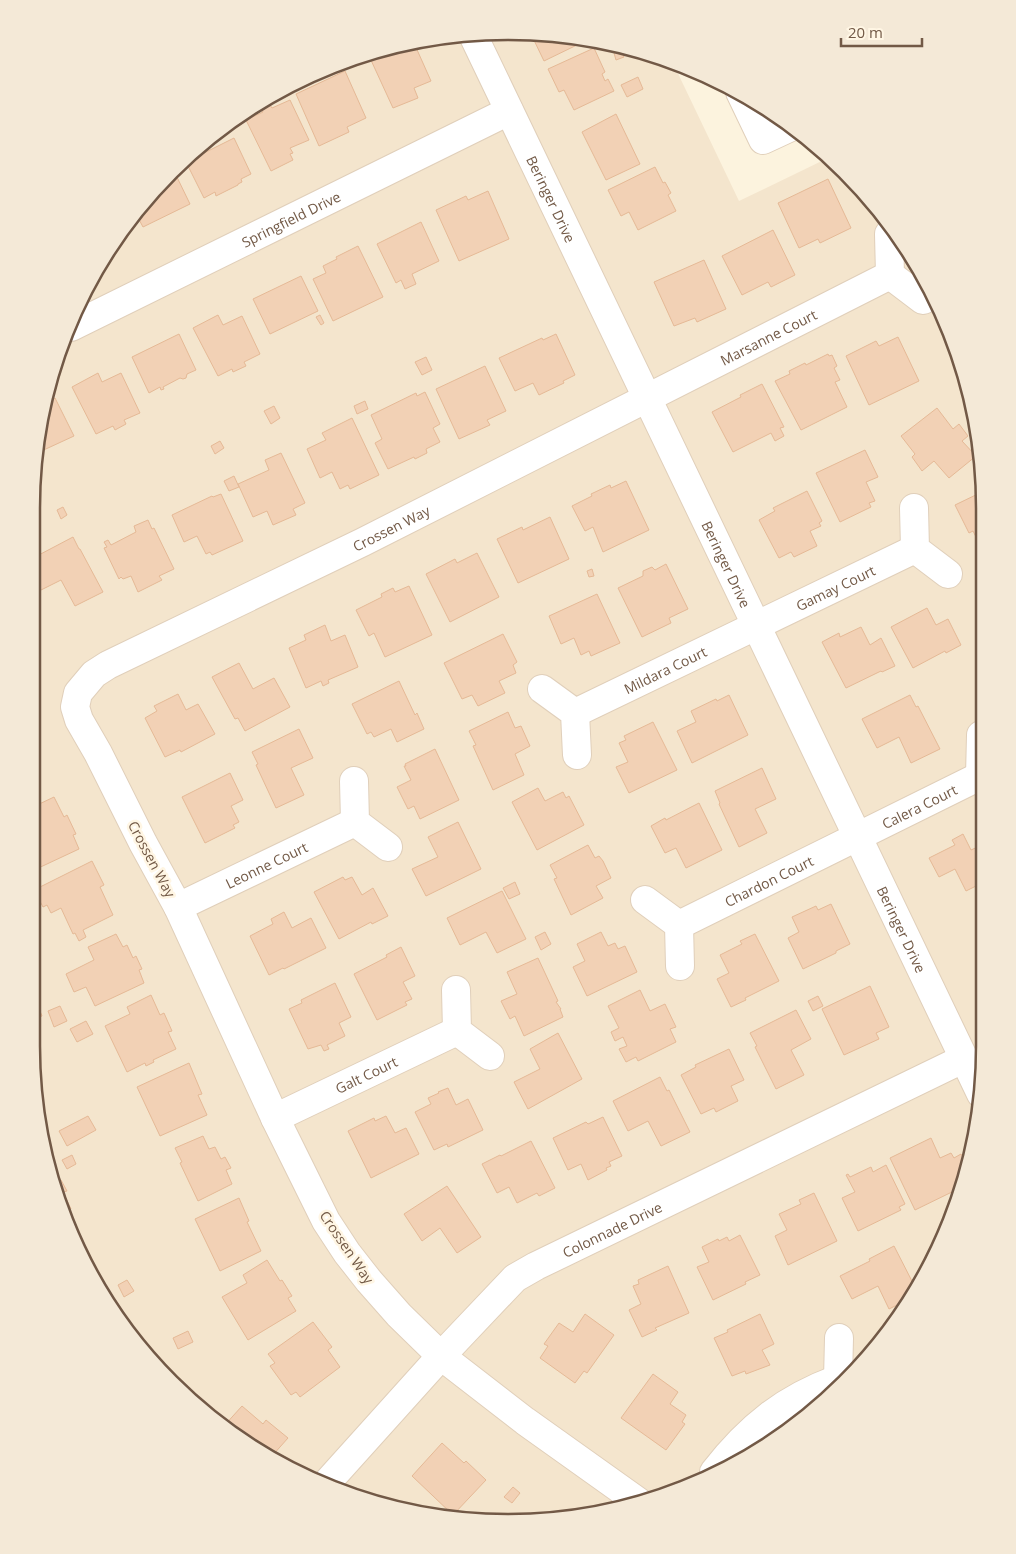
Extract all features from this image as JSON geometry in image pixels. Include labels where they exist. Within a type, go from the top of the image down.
[{"type":"street","name":"Beringer Drive","points":[[476,41],[975,1081]]},
{"type":"street","points":[[747,106],[763,140],[784,130]]},
{"type":"street","name":"Springfield Drive","points":[[78,323],[509,111]]},
{"type":"street","points":[[889,237],[890,275],[923,300]]},
{"type":"street","name":"Marsanne Court","points":[[647,397],[890,275]]},
{"type":"street","name":"Crossen Way","points":[[632,1497],[525,1422],[441,1356],[399,1315],[347,1253],[326,1221],[275,1118],[178,907],[79,720],[75,707],[78,693],[94,674],[108,665],[363,542],[647,397]]},
{"type":"street","points":[[914,508],[915,549],[948,574]]},
{"type":"street","name":"Gamay Court","points":[[756,626],[915,549]]},
{"type":"street","name":"Mildara Court","points":[[575,713],[756,626]]},
{"type":"street","points":[[542,689],[575,713],[577,755]]},
{"type":"street","name":"Calera Court","points":[[858,836],[976,779]]},
{"type":"street","points":[[354,781],[355,822],[388,847]]},
{"type":"street","name":"Leonne Court","points":[[178,907],[355,822]]},
{"type":"street","name":"Chardon Court","points":[[679,925],[858,836]]},
{"type":"street","points":[[645,900],[679,925],[680,966]]},
{"type":"street","points":[[456,990],[457,1031],[490,1056]]},
{"type":"street","name":"Galt Court","points":[[275,1118],[457,1031]]},
{"type":"street","name":"Colonnade Drive","points":[[331,1479],[441,1356],[516,1278],[536,1266],[963,1059]]},
{"type":"street","points":[[839,1338],[839,1377]]},
{"type":"street","points":[[721,1463],[732,1448],[778,1409],[814,1388],[834,1382]]},
{"type":"shaded area","points":[[477,41],[539,41],[599,49],[629,56],[677,72],[739,201],[822,161],[860,199],[897,248],[913,274],[928,301],[951,358],[967,417],[975,477],[976,508],[976,1046],[972,1107],[960,1167],[951,1196],[928,1253],[897,1306],[879,1331],[860,1355],[817,1398],[768,1435],[742,1451],[715,1466],[658,1489],[629,1498],[569,1510],[539,1513],[477,1513],[417,1505],[387,1498],[329,1478],[301,1466],[274,1451],[223,1417],[177,1377],[137,1331],[103,1280],[88,1253],[76,1225],[56,1167],[44,1107],[40,1046],[40,508],[44,447],[56,387],[76,329],[88,301],[103,274],[137,223],[177,177],[223,137],[274,103],[301,88],[329,76],[387,56],[447,44]]},
{"type":"building","points":[[534,41],[576,45],[544,61]]},
{"type":"building","points":[[594,48],[605,72],[602,74],[605,81],[608,79],[614,91],[574,110],[564,90],[559,92],[548,69]]},
{"type":"building","points":[[417,49],[431,81],[414,88],[418,98],[393,108],[371,61]]},
{"type":"building","points":[[614,53],[623,55],[624,57],[616,60]]},
{"type":"building","points":[[345,71],[366,118],[347,127],[349,132],[319,146],[296,94]]},
{"type":"building","points":[[638,77],[643,89],[627,97],[621,85]]},
{"type":"building","points":[[290,100],[309,140],[290,148],[293,153],[290,154],[293,160],[271,171],[246,120],[263,112],[262,110],[270,105],[272,108]]},
{"type":"building","points":[[616,114],[640,164],[606,180],[582,132]]},
{"type":"building","points":[[234,138],[251,174],[241,179],[242,182],[238,185],[216,196],[215,192],[204,198],[188,166],[201,155]]},
{"type":"building","points":[[655,167],[663,183],[665,182],[671,193],[668,195],[676,211],[638,230],[629,212],[621,216],[608,190]]},
{"type":"building","points":[[177,177],[190,204],[143,227],[139,220]]},
{"type":"building","points":[[828,179],[851,228],[820,243],[818,239],[799,248],[778,203]]},
{"type":"building","points":[[488,191],[509,239],[459,261],[436,210],[466,196],[468,200]]},
{"type":"building","points":[[421,222],[439,261],[412,274],[416,284],[405,289],[401,280],[396,283],[377,244]]},
{"type":"building","points":[[773,230],[795,275],[771,287],[768,282],[742,295],[722,256]]},
{"type":"building","points":[[358,246],[383,297],[333,321],[313,279],[326,273],[323,266]]},
{"type":"building","points":[[704,260],[726,309],[697,322],[695,318],[674,326],[654,282]]},
{"type":"building","points":[[301,276],[318,311],[270,334],[253,299]]},
{"type":"building","points":[[218,315],[223,325],[242,316],[260,354],[244,362],[246,366],[233,372],[232,369],[218,376],[193,328]]},
{"type":"building","points":[[320,315],[324,323],[321,325],[316,317]]},
{"type":"building","points":[[179,334],[196,370],[187,374],[186,378],[180,378],[163,387],[164,389],[161,390],[160,387],[149,393],[132,357]]},
{"type":"building","points":[[556,334],[575,375],[563,381],[564,383],[539,395],[533,383],[515,391],[499,358],[542,338],[543,340]]},
{"type":"building","points":[[898,337],[919,381],[869,405],[846,356],[876,341],[879,346]]},
{"type":"building","points":[[828,354],[829,356],[832,355],[837,366],[834,368],[840,380],[835,382],[847,407],[801,430],[775,381],[790,374],[789,371]]},
{"type":"building","points":[[426,357],[432,370],[422,375],[415,362]]},
{"type":"building","points":[[485,366],[506,411],[487,420],[490,425],[459,439],[436,389]]},
{"type":"building","points":[[98,373],[102,382],[121,373],[140,413],[124,420],[126,424],[115,430],[113,426],[96,434],[72,387]]},
{"type":"building","points":[[762,384],[784,427],[780,428],[784,436],[775,441],[771,433],[733,452],[712,412]]},
{"type":"building","points":[[425,392],[440,424],[433,428],[440,442],[426,449],[427,453],[388,469],[375,443],[382,439],[371,415],[416,393],[417,396]]},
{"type":"building","points":[[55,398],[74,436],[44,450],[49,417]]},
{"type":"building","points":[[365,401],[368,409],[357,414],[354,406]]},
{"type":"building","points":[[274,406],[280,418],[271,424],[264,411]]},
{"type":"building","points":[[937,408],[953,429],[959,424],[968,436],[962,441],[973,452],[973,458],[949,478],[934,461],[922,471],[912,457],[915,454],[901,436]]},
{"type":"building","points":[[352,418],[379,475],[350,489],[348,485],[340,489],[332,472],[320,478],[307,449],[326,440],[322,433]]},
{"type":"building","points":[[220,441],[224,448],[215,454],[211,446]]},
{"type":"building","points":[[865,450],[878,477],[866,482],[875,501],[869,503],[871,507],[840,522],[816,473]]},
{"type":"building","points":[[281,453],[305,503],[293,509],[296,515],[273,525],[267,511],[253,517],[238,484],[269,470],[265,460]]},
{"type":"building","points":[[234,476],[239,487],[229,491],[224,481]]},
{"type":"building","points":[[626,481],[649,530],[603,552],[593,527],[585,531],[572,506],[610,485],[611,488]]},
{"type":"building","points":[[807,491],[822,521],[819,523],[821,526],[810,531],[817,546],[794,557],[791,552],[779,558],[759,520],[775,511],[773,508]]},
{"type":"building","points":[[221,494],[243,541],[212,555],[210,552],[206,554],[197,536],[184,542],[172,515],[212,496]]},
{"type":"building","points":[[976,495],[976,537],[973,531],[969,533],[955,505]]},
{"type":"building","points":[[63,507],[67,515],[61,519],[57,510]]},
{"type":"building","points":[[550,517],[569,559],[518,583],[497,539],[522,527],[523,530]]},
{"type":"building","points":[[148,520],[152,529],[154,528],[174,569],[159,576],[162,580],[138,592],[131,576],[119,579],[104,548],[107,547],[104,542],[108,540],[111,545],[136,532],[134,526]]},
{"type":"building","points":[[73,537],[103,592],[75,606],[61,580],[41,590],[40,554]]},
{"type":"building","points":[[477,553],[499,597],[450,622],[426,574],[455,559],[457,563]]},
{"type":"building","points":[[666,564],[688,609],[669,618],[671,623],[642,637],[618,588],[643,576],[643,571],[652,567],[655,570]]},
{"type":"building","points":[[592,569],[594,576],[589,577],[587,571]]},
{"type":"building","points":[[409,586],[432,635],[385,657],[374,633],[369,636],[356,610],[382,597],[381,594],[393,588],[395,592]]},
{"type":"building","points":[[597,594],[620,643],[591,656],[589,651],[581,655],[574,638],[561,644],[549,616]]},
{"type":"building","points":[[927,608],[936,625],[948,619],[961,645],[946,653],[945,651],[913,668],[891,627]]},
{"type":"building","points":[[325,625],[331,641],[345,635],[358,667],[328,680],[329,683],[323,686],[321,681],[306,688],[289,648],[306,640],[304,635]]},
{"type":"building","points":[[861,627],[870,645],[881,638],[895,666],[846,688],[822,642],[839,633],[840,637]]},
{"type":"building","points":[[503,634],[517,662],[513,665],[516,673],[499,681],[505,693],[478,706],[472,695],[462,699],[444,663]]},
{"type":"building","points":[[239,663],[253,689],[274,678],[290,707],[245,731],[238,718],[235,719],[212,677]]},
{"type":"building","points":[[399,681],[415,715],[417,713],[424,729],[397,742],[391,729],[374,737],[371,732],[367,734],[352,704]]},
{"type":"building","points":[[178,694],[186,710],[198,704],[215,734],[181,752],[180,750],[165,757],[145,718],[157,711],[154,706]]},
{"type":"building","points":[[729,695],[748,735],[692,763],[677,731],[696,722],[691,711]]},
{"type":"building","points":[[910,695],[916,707],[918,706],[940,749],[911,763],[899,737],[877,748],[862,719]]},
{"type":"building","points":[[508,712],[515,728],[521,726],[530,746],[515,754],[524,775],[493,790],[473,746],[476,745],[469,731]]},
{"type":"building","points":[[653,722],[677,770],[629,793],[616,767],[628,762],[619,743],[626,740],[624,736]]},
{"type":"building","points":[[299,729],[313,758],[291,768],[304,795],[276,808],[252,752]]},
{"type":"building","points":[[435,749],[459,800],[420,819],[414,806],[408,809],[397,787],[411,780],[404,766],[406,766],[405,764]]},
{"type":"building","points":[[762,768],[776,799],[755,809],[767,833],[739,847],[715,791]]},
{"type":"building","points":[[230,773],[243,800],[231,806],[239,822],[233,825],[235,828],[205,843],[182,797]]},
{"type":"building","points":[[538,788],[545,801],[563,792],[566,798],[569,796],[584,825],[537,850],[512,802]]},
{"type":"building","points":[[54,797],[64,817],[67,815],[76,834],[73,835],[79,849],[40,867],[40,804]]},
{"type":"building","points":[[699,803],[722,850],[686,868],[676,848],[665,853],[651,826]]},
{"type":"building","points":[[458,822],[481,869],[426,896],[412,869],[438,857],[428,837]]},
{"type":"building","points":[[963,834],[971,850],[976,848],[976,886],[966,891],[955,869],[939,877],[929,858],[955,845],[952,840]]},
{"type":"building","points":[[588,845],[595,858],[599,856],[603,861],[611,878],[596,886],[603,898],[571,915],[554,879],[557,878],[550,865]]},
{"type":"building","points":[[92,861],[104,885],[100,887],[113,915],[83,930],[86,937],[79,941],[75,933],[73,934],[61,908],[51,913],[47,905],[43,907],[40,901],[40,887]]},
{"type":"building","points":[[343,877],[345,880],[352,877],[362,895],[373,888],[388,916],[372,924],[371,922],[339,939],[314,892]]},
{"type":"building","points":[[515,882],[520,894],[509,899],[503,888]]},
{"type":"building","points":[[502,891],[526,939],[497,953],[486,932],[460,945],[447,918]]},
{"type":"building","points":[[831,904],[850,944],[803,969],[788,938],[799,932],[792,917],[816,906],[818,910]]},
{"type":"building","points":[[284,912],[292,928],[311,918],[326,948],[269,975],[250,936],[273,924],[271,919]]},
{"type":"building","points":[[545,932],[551,944],[541,950],[535,937]]},
{"type":"building","points":[[601,932],[608,946],[615,943],[618,949],[625,946],[637,972],[587,996],[573,967],[585,961],[577,944]]},
{"type":"building","points":[[116,934],[123,947],[127,945],[133,958],[136,956],[142,969],[139,970],[144,983],[95,1006],[86,987],[74,992],[66,974],[94,960],[88,947]]},
{"type":"building","points":[[755,934],[779,981],[731,1007],[717,979],[729,973],[720,955],[742,944],[740,941]]},
{"type":"building","points":[[401,947],[415,976],[403,982],[412,999],[405,1002],[407,1005],[377,1020],[354,974],[387,957],[386,955]]},
{"type":"building","points":[[538,958],[558,1001],[556,1002],[561,1009],[563,1017],[524,1036],[515,1016],[510,1019],[501,1001],[517,994],[507,972]]},
{"type":"building","points":[[335,983],[351,1017],[339,1023],[345,1036],[327,1045],[329,1049],[324,1051],[321,1045],[308,1049],[289,1009],[302,1003],[301,1000]]},
{"type":"building","points":[[870,986],[889,1027],[876,1033],[879,1039],[844,1055],[822,1009]]},
{"type":"building","points":[[640,990],[650,1011],[665,1004],[676,1027],[670,1029],[676,1042],[638,1061],[636,1057],[626,1062],[619,1049],[627,1046],[623,1037],[615,1041],[611,1032],[619,1028],[608,1006]]},
{"type":"building","points":[[151,995],[160,1015],[164,1013],[172,1031],[168,1032],[176,1049],[153,1060],[154,1062],[146,1066],[145,1063],[127,1072],[105,1026],[130,1014],[127,1007]]},
{"type":"building","points":[[818,996],[823,1006],[813,1011],[808,1001]]},
{"type":"building","points":[[60,1006],[67,1021],[54,1027],[48,1011]]},
{"type":"building","points":[[796,1010],[811,1039],[791,1050],[804,1075],[776,1089],[750,1033]]},
{"type":"building","points":[[86,1021],[93,1034],[77,1042],[70,1029]]},
{"type":"building","points":[[558,1033],[582,1079],[528,1109],[514,1082],[540,1069],[530,1049]]},
{"type":"building","points":[[729,1049],[744,1080],[731,1086],[738,1101],[716,1112],[714,1108],[701,1114],[681,1075],[696,1067],[695,1065]]},
{"type":"building","points":[[189,1063],[202,1094],[198,1095],[207,1115],[160,1136],[137,1087]]},
{"type":"building","points":[[660,1077],[667,1091],[669,1090],[690,1132],[661,1146],[648,1121],[628,1131],[613,1101]]},
{"type":"building","points":[[448,1088],[456,1105],[468,1099],[483,1130],[448,1147],[447,1144],[434,1150],[415,1112],[431,1104],[428,1098]]},
{"type":"building","points":[[88,1116],[96,1130],[67,1146],[59,1131]]},
{"type":"building","points":[[386,1116],[395,1133],[406,1128],[419,1154],[371,1178],[348,1131],[374,1118],[375,1121]]},
{"type":"building","points":[[603,1117],[622,1156],[609,1162],[611,1166],[606,1168],[607,1170],[588,1180],[581,1164],[568,1170],[553,1138],[586,1122],[588,1124]]},
{"type":"building","points":[[203,1136],[209,1149],[215,1147],[221,1159],[225,1157],[231,1168],[226,1170],[232,1184],[198,1201],[175,1148]]},
{"type":"building","points":[[931,1138],[940,1158],[951,1153],[954,1158],[961,1154],[962,1157],[952,1192],[915,1210],[890,1158]]},
{"type":"building","points":[[531,1141],[555,1188],[539,1196],[537,1193],[517,1203],[509,1187],[497,1193],[482,1164]]},
{"type":"building","points":[[72,1155],[76,1164],[67,1169],[62,1160]]},
{"type":"building","points":[[886,1165],[905,1204],[899,1207],[901,1210],[858,1231],[842,1198],[855,1192],[846,1175],[848,1174],[850,1177],[871,1167],[873,1172]]},
{"type":"building","points":[[60,1180],[61,1180],[67,1191],[64,1192]]},
{"type":"building","points":[[447,1186],[481,1237],[457,1253],[440,1228],[422,1241],[404,1214]]},
{"type":"building","points":[[814,1193],[837,1241],[788,1265],[775,1236],[787,1230],[779,1214],[801,1204],[799,1200]]},
{"type":"building","points":[[239,1198],[249,1221],[247,1222],[261,1251],[220,1271],[195,1219]]},
{"type":"building","points":[[740,1235],[760,1275],[713,1300],[697,1267],[709,1262],[702,1247],[718,1239],[719,1241],[727,1237],[729,1241]]},
{"type":"building","points":[[894,1246],[912,1281],[898,1305],[889,1309],[878,1286],[852,1299],[840,1276],[870,1261],[869,1259]]},
{"type":"building","points":[[267,1260],[292,1296],[288,1298],[296,1311],[248,1340],[222,1297],[247,1283],[243,1275]]},
{"type":"building","points":[[668,1266],[689,1313],[655,1328],[657,1330],[642,1337],[629,1310],[641,1304],[633,1286],[639,1284],[638,1280]]},
{"type":"building","points":[[127,1280],[134,1291],[124,1297],[118,1285]]},
{"type":"building","points":[[585,1314],[614,1335],[587,1373],[584,1371],[575,1383],[540,1358],[548,1346],[544,1344],[559,1323],[573,1332]]},
{"type":"building","points":[[760,1314],[774,1344],[762,1350],[770,1365],[746,1374],[745,1371],[732,1376],[714,1338]]},
{"type":"building","points":[[313,1322],[332,1347],[328,1350],[340,1367],[300,1397],[296,1392],[291,1395],[270,1366],[275,1363],[268,1354]]},
{"type":"building","points":[[188,1331],[193,1342],[178,1349],[173,1338]]},
{"type":"building","points":[[653,1374],[678,1392],[670,1404],[686,1415],[682,1422],[685,1424],[666,1450],[621,1418]]},
{"type":"building","points":[[242,1406],[263,1424],[266,1420],[288,1438],[276,1452],[228,1421]]},
{"type":"building","points":[[442,1443],[464,1463],[466,1461],[486,1480],[457,1511],[448,1510],[412,1476]]},
{"type":"building","points":[[513,1487],[520,1493],[512,1503],[504,1497]]}]
